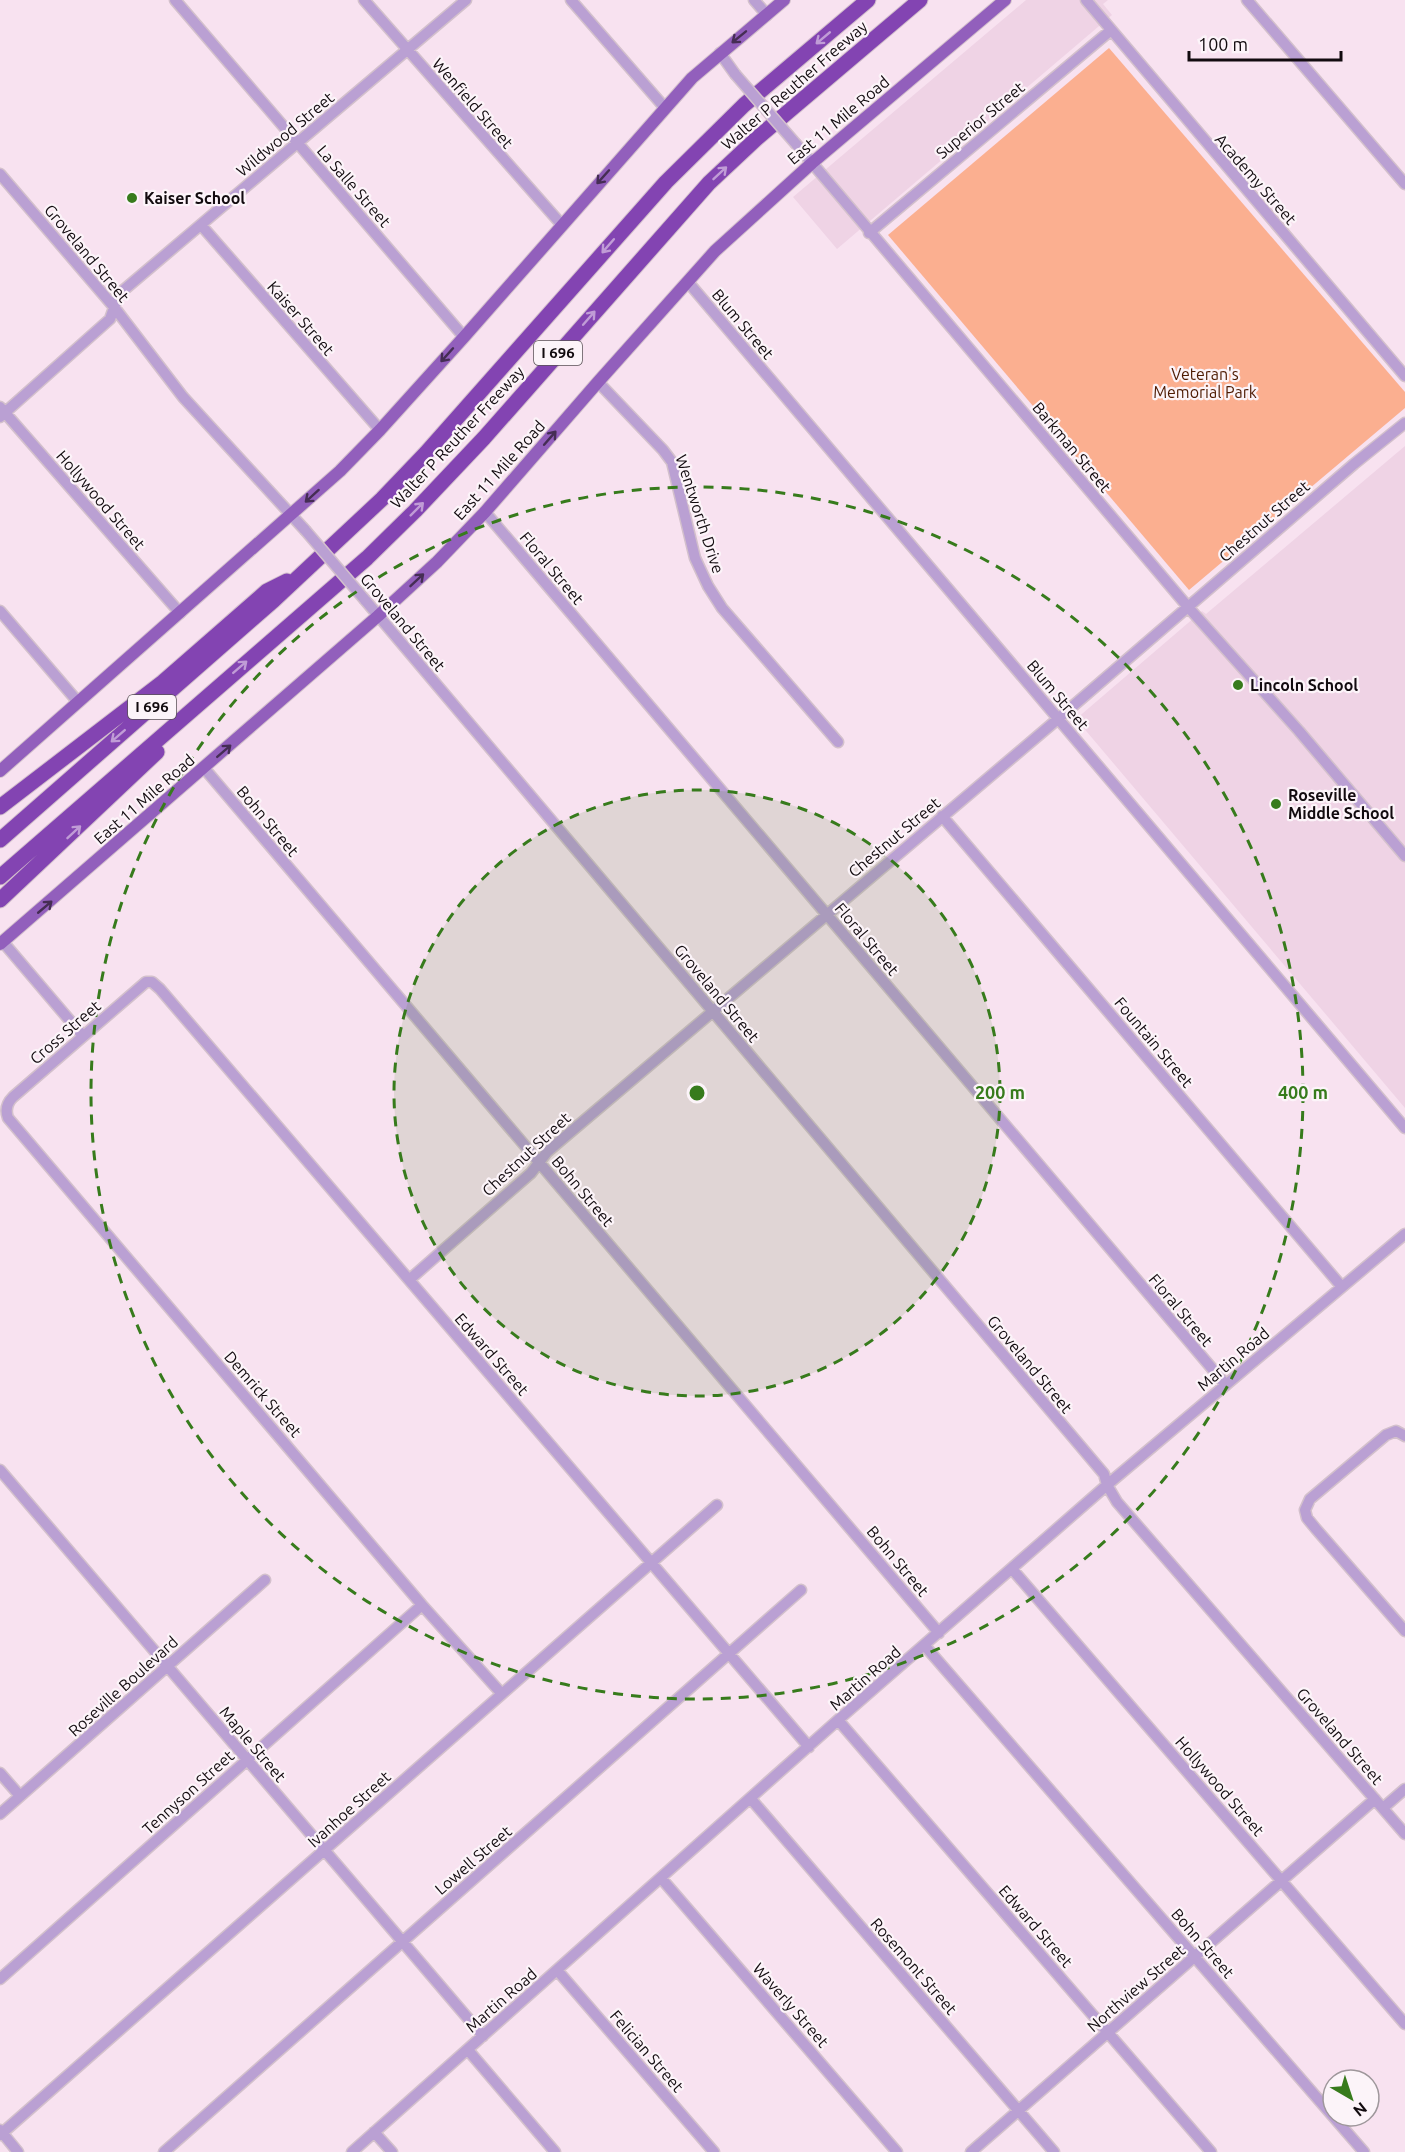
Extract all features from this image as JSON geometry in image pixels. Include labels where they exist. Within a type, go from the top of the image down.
[{"type":"highway","name":"Walter P Reuther Freeway","points":[[0,840],[274,600],[375,506],[426,453],[616,237],[693,154],[744,105],[868,0]]},
{"type":"highway","name":"Walter P Reuther Freeway","points":[[0,877],[367,558],[484,438],[709,183],[756,139],[920,0]]},
{"type":"highway","points":[[0,807],[163,682],[267,591],[303,572]]},
{"type":"highway","points":[[0,900],[155,754],[196,706]]},
{"type":"main road","points":[[0,771],[292,514],[380,430],[692,78],[784,0]]},
{"type":"main road","name":"East 11 Mile Road","points":[[2,943],[437,562],[485,512],[598,382],[739,228],[813,162],[1005,0]]},
{"type":"street","name":"La Salle Street","points":[[175,0],[464,337]]},
{"type":"street","name":"Wenfield Street","points":[[364,0],[561,224]]},
{"type":"street","name":"Wildwood Street","points":[[2,412],[109,321],[118,294],[466,0]]},
{"type":"street","points":[[571,0],[665,108]]},
{"type":"street","points":[[754,0],[767,15]]},
{"type":"street","name":"Academy Street","points":[[1086,0],[1405,376]]},
{"type":"street","points":[[1247,0],[1405,184]]},
{"type":"street","name":"Superior Street","points":[[869,233],[1110,31]]},
{"type":"street","name":"Barkman Street","points":[[720,53],[735,74],[813,162],[869,233],[1188,607],[1405,856]]},
{"type":"street","name":"Groveland Street","points":[[0,174],[114,307],[183,397],[292,514],[1104,1474],[1107,1485],[1117,1502],[1405,1834]]},
{"type":"street","name":"Kaiser Street","points":[[201,225],[380,430]]},
{"type":"street","name":"Blum Street","points":[[688,282],[1405,1128]]},
{"type":"street","name":"Wentworth Drive","points":[[598,382],[672,462],[695,558],[708,586],[722,608],[838,742]]},
{"type":"street","name":"Hollywood Street","points":[[2,412],[180,613]]},
{"type":"street","name":"Chestnut Street","points":[[409,1280],[531,1173],[547,1152],[1405,423]]},
{"type":"street","name":"Floral Street","points":[[485,512],[1226,1385]]},
{"type":"street","points":[[0,611],[78,702]]},
{"type":"street","name":"Bohn Street","points":[[204,768],[939,1633]]},
{"type":"street","name":"Fountain Street","points":[[942,816],[1342,1287]]},
{"type":"street","points":[[2,943],[83,1036]]},
{"type":"street","name":"Cross Street","points":[[6,1112],[13,1097],[141,986],[146,982],[152,982]]},
{"type":"street","name":"Edward Street","points":[[152,982],[809,1747]]},
{"type":"street","name":"Demrick Street","points":[[6,1112],[11,1122],[422,1605],[501,1693]]},
{"type":"street","name":"Martin Road","points":[[352,2152],[838,1720],[1107,1485],[1405,1234]]},
{"type":"street","points":[[1405,1436],[1396,1431],[1386,1435],[1310,1499],[1305,1510],[1312,1523],[1405,1631]]},
{"type":"street","name":"Maple Street","points":[[0,1470],[483,2036]]},
{"type":"street","name":"Ivanhoe Street","points":[[1,2133],[717,1505]]},
{"type":"street","name":"Hollywood Street","points":[[1012,1569],[1405,2024]]},
{"type":"street","name":"Roseville Boulevard","points":[[0,1814],[265,1580]]},
{"type":"street","name":"Lowell Street","points":[[164,2152],[801,1590]]},
{"type":"street","name":"Tennyson Street","points":[[0,1979],[422,1605]]},
{"type":"street","name":"Bohn Street","points":[[925,1646],[1364,2152]]},
{"type":"street","name":"Edward Street","points":[[838,1720],[1211,2152]]},
{"type":"street","points":[[0,1773],[20,1797]]},
{"type":"street","points":[[1383,1808],[1405,1789]]},
{"type":"street","name":"Rosemont Street","points":[[751,1799],[1054,2152]]},
{"type":"street","name":"Northview Street","points":[[971,2152],[1375,1799]]},
{"type":"street","name":"Waverly Street","points":[[662,1878],[897,2152]]},
{"type":"street","name":"Felician Street","points":[[557,1970],[714,2152]]},
{"type":"street","points":[[468,2050],[555,2152]]},
{"type":"street","points":[[374,2132],[392,2152]]},
{"type":"street","points":[[1,2133],[18,2152]]},
{"type":"shaded area","points":[[1026,0],[1108,0],[1103,4],[1112,15],[837,249],[793,197]]},
{"type":"shaded area","name":"Roseville Middle School","points":[[1405,446],[1405,1108],[1076,719],[1202,611],[1206,614]]},
{"type":"green space","name":"Veteran's Memorial Park","points":[[1109,48],[1405,392],[1405,408],[1189,590],[888,235]]},
{"type":"place","name":"Kaiser School","points":[[132,198]]},
{"type":"place","name":"Lincoln School","points":[[1238,685]]},
{"type":"place","name":"Roseville Middle School","points":[[1276,804]]}]
